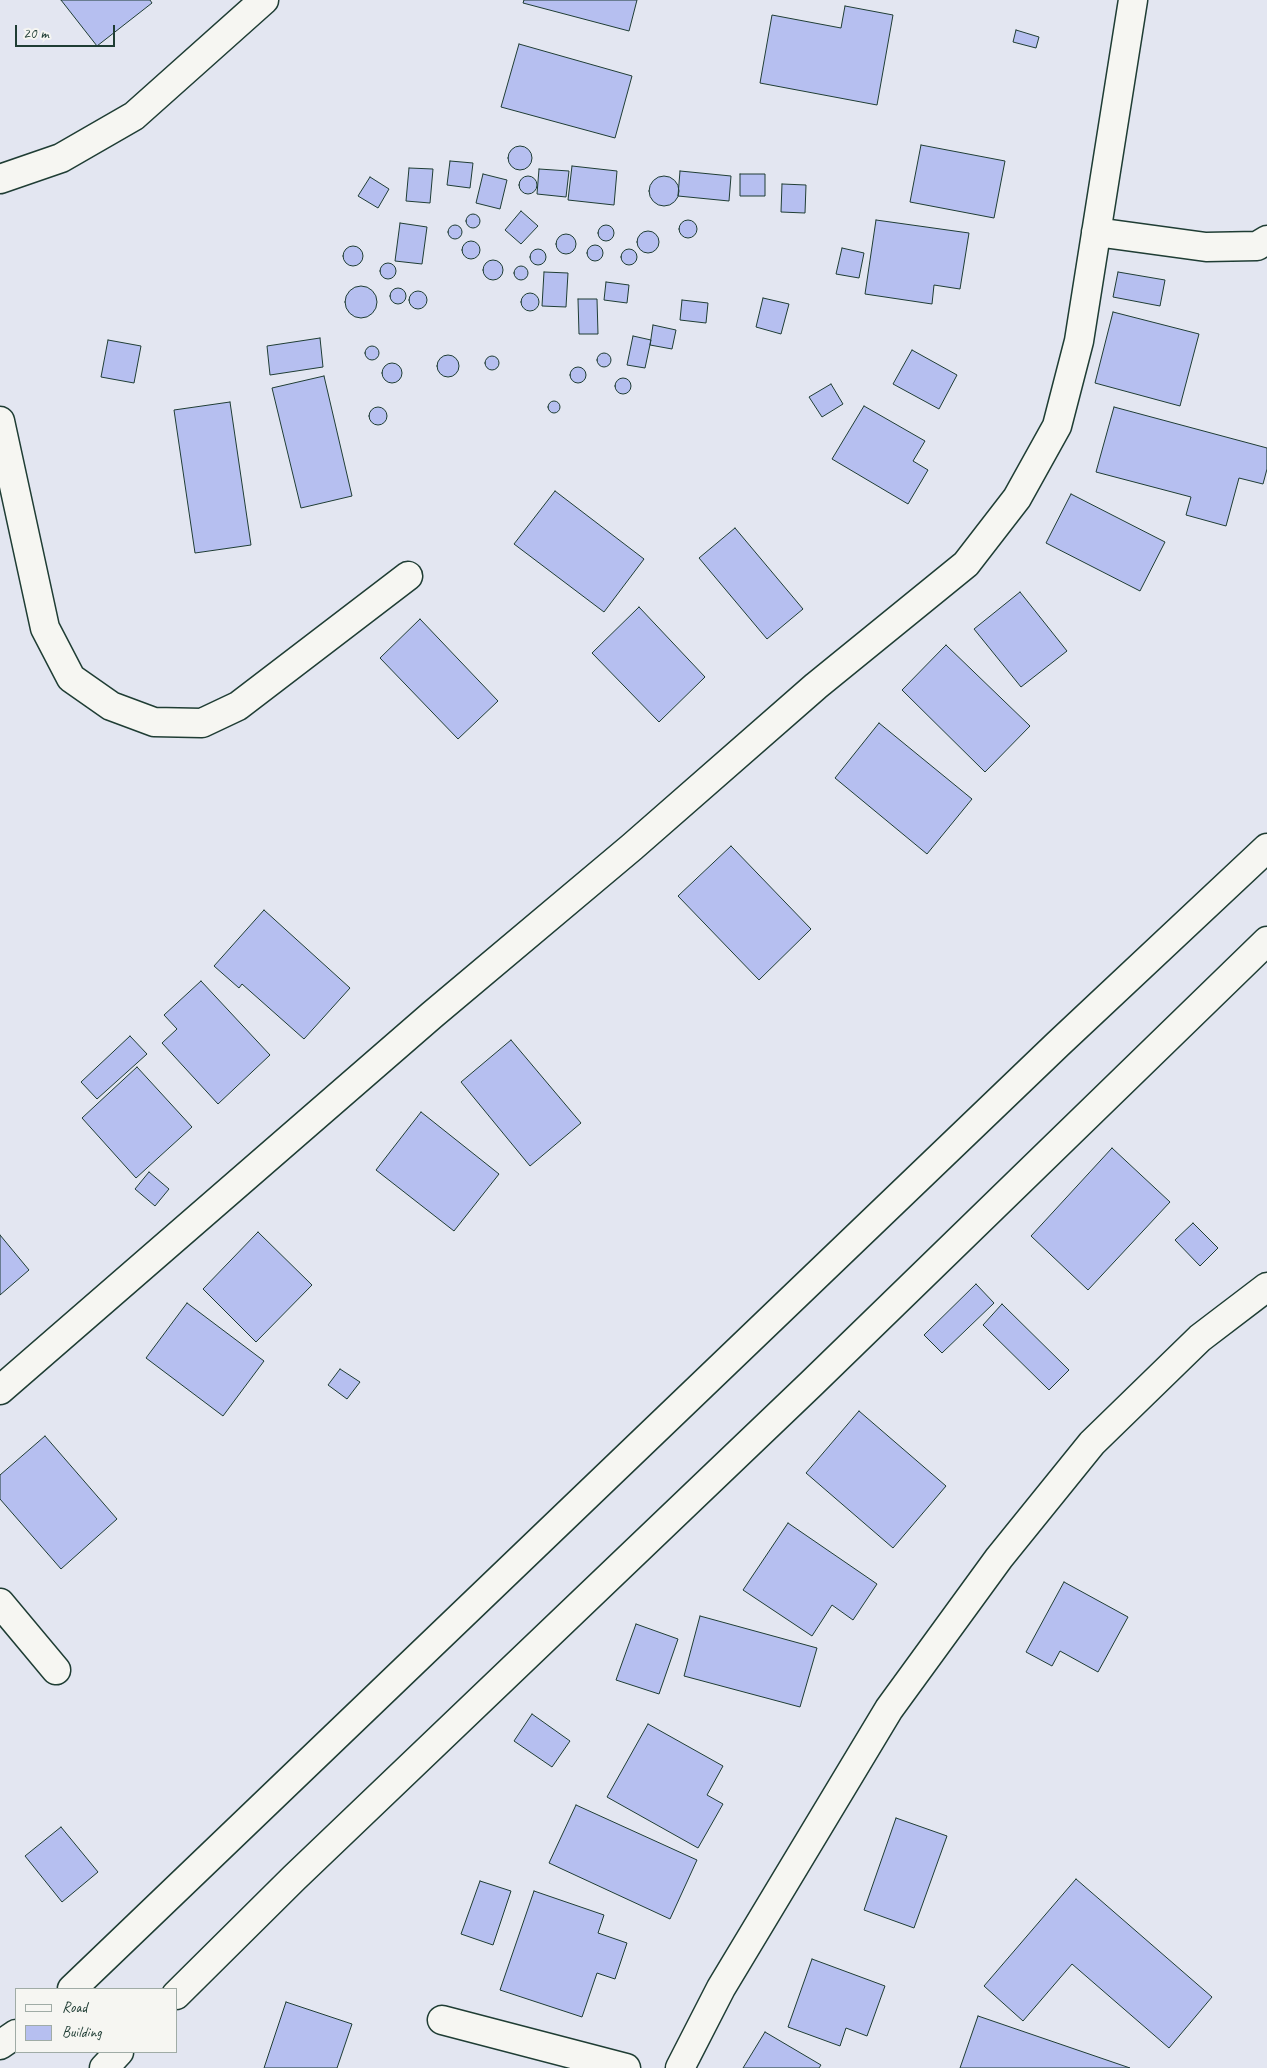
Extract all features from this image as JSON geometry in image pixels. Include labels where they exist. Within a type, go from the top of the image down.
[{"type":"street","points":[[0,179],[61,158],[134,116],[264,0]]},
{"type":"street","points":[[0,1390],[432,1015],[632,848],[816,686],[966,564],[1017,498],[1057,426],[1079,341],[1133,0]]},
{"type":"street","points":[[1096,232],[1206,247],[1257,246],[1267,240]]},
{"type":"street","points":[[0,421],[44,628],[71,678],[111,706],[154,722],[202,723],[238,706],[408,576]]},
{"type":"street","points":[[73,1988],[1058,1044],[1267,848]]},
{"type":"street","points":[[178,1993],[294,1878],[804,1391],[1267,941]]},
{"type":"street","points":[[680,2068],[721,1988],[889,1709],[999,1558],[1092,1443],[1200,1338],[1267,1287]]},
{"type":"street","points":[[0,1603],[56,1670]]},
{"type":"street","points":[[442,2020],[626,2068]]},
{"type":"street","points":[[0,2045],[15,2035]]},
{"type":"street","points":[[104,2068],[118,2053]]},
{"type":"building","points":[[61,0],[150,0],[152,3],[97,46]]},
{"type":"building","points":[[524,0],[637,0],[629,31],[523,3]]},
{"type":"building","points":[[845,6],[893,15],[877,105],[760,83],[772,15],[841,28]]},
{"type":"building","points":[[1016,30],[1039,37],[1036,48],[1013,42]]},
{"type":"building","points":[[519,44],[632,76],[615,138],[501,107]]},
{"type":"building","points":[[921,145],[1005,161],[994,218],[910,202]]},
{"type":"building","points":[[520,146],[529,149],[532,158],[529,167],[520,170],[511,167],[508,158],[511,149]]},
{"type":"building","points":[[450,161],[473,163],[470,188],[447,185]]},
{"type":"building","points":[[572,166],[617,171],[614,205],[568,200]]},
{"type":"building","points":[[409,168],[433,169],[430,203],[406,201]]},
{"type":"building","points":[[539,169],[569,171],[566,197],[537,194]]},
{"type":"building","points":[[680,171],[731,176],[729,201],[678,196]]},
{"type":"building","points":[[483,174],[507,180],[500,209],[476,203]]},
{"type":"building","points":[[740,174],[765,174],[765,196],[740,196]]},
{"type":"building","points":[[524,176],[532,176],[537,181],[535,192],[524,194],[519,189],[519,181]]},
{"type":"building","points":[[664,176],[670,177],[678,185],[678,197],[670,205],[664,206],[658,205],[650,197],[649,191],[650,185],[658,177]]},
{"type":"building","points":[[370,177],[389,189],[378,208],[358,196]]},
{"type":"building","points":[[782,184],[806,185],[805,213],[781,212]]},
{"type":"building","points":[[521,211],[538,226],[521,244],[505,230]]},
{"type":"building","points":[[473,214],[478,216],[480,221],[478,226],[473,228],[468,226],[466,221],[468,216]]},
{"type":"building","points":[[688,220],[694,223],[697,229],[694,235],[688,238],[682,235],[679,229],[682,223]]},
{"type":"building","points":[[876,220],[969,233],[960,289],[934,285],[932,304],[865,294]]},
{"type":"building","points":[[400,223],[427,227],[422,264],[395,261]]},
{"type":"building","points":[[452,225],[458,225],[462,232],[458,239],[452,239],[448,235],[448,229]]},
{"type":"building","points":[[603,225],[609,225],[614,230],[612,239],[603,241],[598,236],[598,230]]},
{"type":"building","points":[[648,231],[656,234],[659,242],[656,250],[648,253],[640,250],[637,242],[640,234]]},
{"type":"building","points":[[566,234],[573,237],[576,244],[573,251],[566,254],[559,251],[556,244],[559,237]]},
{"type":"building","points":[[471,241],[477,244],[480,250],[477,256],[471,259],[465,256],[462,250],[465,244]]},
{"type":"building","points":[[592,245],[598,245],[603,250],[601,259],[592,261],[587,256],[587,250]]},
{"type":"building","points":[[353,246],[360,249],[363,256],[360,263],[353,266],[346,263],[343,256],[346,249]]},
{"type":"building","points":[[842,248],[864,253],[859,278],[836,274]]},
{"type":"building","points":[[538,249],[546,257],[538,265],[530,257]]},
{"type":"building","points":[[629,249],[637,257],[629,265],[621,257]]},
{"type":"building","points":[[493,260],[500,263],[503,270],[500,277],[493,280],[486,277],[483,270],[486,263]]},
{"type":"building","points":[[388,263],[394,265],[396,271],[394,277],[388,279],[382,277],[380,271],[382,265]]},
{"type":"building","points":[[521,266],[526,268],[528,273],[526,278],[521,280],[516,278],[514,273],[516,268]]},
{"type":"building","points":[[544,272],[568,273],[566,307],[542,306]]},
{"type":"building","points":[[1118,272],[1165,280],[1160,306],[1113,297]]},
{"type":"building","points":[[606,282],[629,285],[627,303],[604,300]]},
{"type":"building","points":[[361,286],[367,287],[372,291],[376,296],[376,308],[372,313],[367,317],[361,318],[355,317],[350,313],[346,308],[345,302],[346,296],[350,291],[355,287]]},
{"type":"building","points":[[395,288],[401,288],[406,293],[404,302],[395,304],[390,299],[390,293]]},
{"type":"building","points":[[418,291],[424,294],[427,300],[424,306],[418,309],[412,306],[409,300],[412,294]]},
{"type":"building","points":[[530,293],[536,296],[539,302],[536,308],[530,311],[524,308],[521,302],[524,296]]},
{"type":"building","points":[[763,298],[789,304],[781,334],[756,327]]},
{"type":"building","points":[[578,299],[597,299],[598,334],[579,334]]},
{"type":"building","points":[[682,300],[708,303],[706,323],[680,320]]},
{"type":"building","points":[[1113,312],[1199,334],[1180,406],[1095,383]]},
{"type":"building","points":[[653,325],[676,330],[672,349],[650,345]]},
{"type":"building","points":[[633,336],[651,340],[645,368],[627,365]]},
{"type":"building","points":[[320,338],[323,367],[270,375],[267,346]]},
{"type":"building","points":[[108,340],[141,346],[134,383],[101,377]]},
{"type":"building","points":[[369,346],[375,346],[379,353],[375,360],[369,360],[365,356],[365,350]]},
{"type":"building","points":[[912,350],[957,375],[939,409],[893,384]]},
{"type":"building","points":[[601,353],[607,353],[611,360],[607,367],[601,367],[597,363],[597,357]]},
{"type":"building","points":[[448,355],[456,358],[459,366],[456,374],[448,377],[440,374],[437,366],[440,358]]},
{"type":"building","points":[[489,356],[495,356],[499,363],[495,370],[489,370],[485,366],[485,360]]},
{"type":"building","points":[[392,363],[399,366],[402,373],[399,380],[392,383],[385,380],[382,373],[385,366]]},
{"type":"building","points":[[578,367],[584,369],[586,375],[584,381],[578,383],[572,381],[570,375],[572,369]]},
{"type":"building","points":[[324,376],[352,496],[301,508],[272,388]]},
{"type":"building","points":[[623,378],[629,380],[631,386],[629,392],[623,394],[617,392],[615,386],[617,380]]},
{"type":"building","points":[[831,384],[843,404],[822,417],[809,397]]},
{"type":"building","points":[[552,401],[556,401],[560,407],[556,413],[552,413],[548,409],[548,405]]},
{"type":"building","points":[[230,402],[251,545],[195,553],[174,410]]},
{"type":"building","points":[[864,406],[925,441],[913,461],[928,470],[908,504],[832,459]]},
{"type":"building","points":[[374,407],[382,407],[387,412],[385,423],[374,425],[369,420],[369,412]]},
{"type":"building","points":[[1114,407],[1267,448],[1267,469],[1263,484],[1239,478],[1226,526],[1186,515],[1191,497],[1096,472]]},
{"type":"building","points":[[555,491],[644,559],[604,612],[514,544]]},
{"type":"building","points":[[1071,494],[1165,542],[1140,591],[1046,543]]},
{"type":"building","points":[[735,528],[803,609],[767,639],[699,558]]},
{"type":"building","points":[[1020,592],[1067,651],[1021,687],[974,629]]},
{"type":"building","points":[[639,607],[705,677],[659,722],[592,653]]},
{"type":"building","points":[[420,619],[498,701],[458,739],[380,658]]},
{"type":"building","points":[[946,645],[1030,726],[985,772],[902,690]]},
{"type":"building","points":[[879,723],[972,799],[927,854],[835,778]]},
{"type":"building","points":[[731,846],[811,929],[759,980],[678,896]]},
{"type":"building","points":[[264,910],[350,988],[304,1039],[242,984],[239,988],[214,966]]},
{"type":"building","points":[[201,981],[270,1055],[218,1104],[162,1043],[177,1029],[164,1015]]},
{"type":"building","points":[[130,1036],[147,1054],[97,1099],[81,1082]]},
{"type":"building","points":[[511,1040],[581,1123],[530,1166],[461,1082]]},
{"type":"building","points":[[137,1067],[192,1127],[136,1178],[82,1118]]},
{"type":"building","points":[[421,1112],[499,1174],[454,1231],[376,1170]]},
{"type":"building","points":[[1112,1148],[1170,1202],[1088,1290],[1031,1236]]},
{"type":"building","points":[[149,1172],[169,1189],[155,1206],[135,1189]]},
{"type":"building","points":[[1193,1223],[1218,1248],[1200,1266],[1175,1240]]},
{"type":"building","points":[[258,1232],[312,1285],[256,1342],[203,1289]]},
{"type":"building","points":[[0,1235],[29,1270],[0,1295]]},
{"type":"building","points":[[976,1284],[994,1303],[942,1353],[924,1335]]},
{"type":"building","points":[[187,1303],[264,1361],[223,1416],[146,1358]]},
{"type":"building","points":[[1002,1304],[1069,1370],[1049,1390],[983,1325]]},
{"type":"building","points":[[340,1369],[360,1382],[347,1399],[328,1385]]},
{"type":"building","points":[[859,1411],[946,1486],[893,1548],[806,1473]]},
{"type":"building","points":[[45,1436],[117,1519],[61,1569],[0,1499],[0,1475]]},
{"type":"building","points":[[788,1523],[877,1584],[853,1620],[832,1605],[812,1636],[743,1590]]},
{"type":"building","points":[[1064,1582],[1128,1617],[1098,1672],[1060,1651],[1052,1666],[1026,1652]]},
{"type":"building","points":[[700,1616],[817,1648],[800,1707],[684,1676]]},
{"type":"building","points":[[636,1624],[678,1639],[659,1694],[616,1680]]},
{"type":"building","points":[[532,1714],[570,1741],[552,1767],[514,1741]]},
{"type":"building","points":[[648,1724],[723,1766],[707,1795],[723,1804],[698,1848],[607,1797]]},
{"type":"building","points":[[576,1805],[697,1860],[670,1919],[549,1863]]},
{"type":"building","points":[[896,1818],[947,1836],[914,1928],[864,1910]]},
{"type":"building","points":[[61,1827],[98,1872],[62,1902],[25,1856]]},
{"type":"building","points":[[1076,1879],[1212,1997],[1169,2048],[1072,1964],[1023,2021],[984,1986]]},
{"type":"building","points":[[480,1881],[511,1891],[493,1945],[461,1934]]},
{"type":"building","points":[[534,1891],[604,1915],[598,1933],[627,1943],[615,1979],[597,1973],[582,2017],[500,1990]]},
{"type":"building","points":[[812,1959],[885,1986],[867,2036],[846,2028],[840,2046],[788,2027]]},
{"type":"building","points":[[286,2002],[352,2024],[337,2068],[264,2068]]},
{"type":"building","points":[[978,2016],[1130,2068],[960,2068]]},
{"type":"building","points":[[765,2032],[821,2065],[819,2068],[743,2068]]}]
